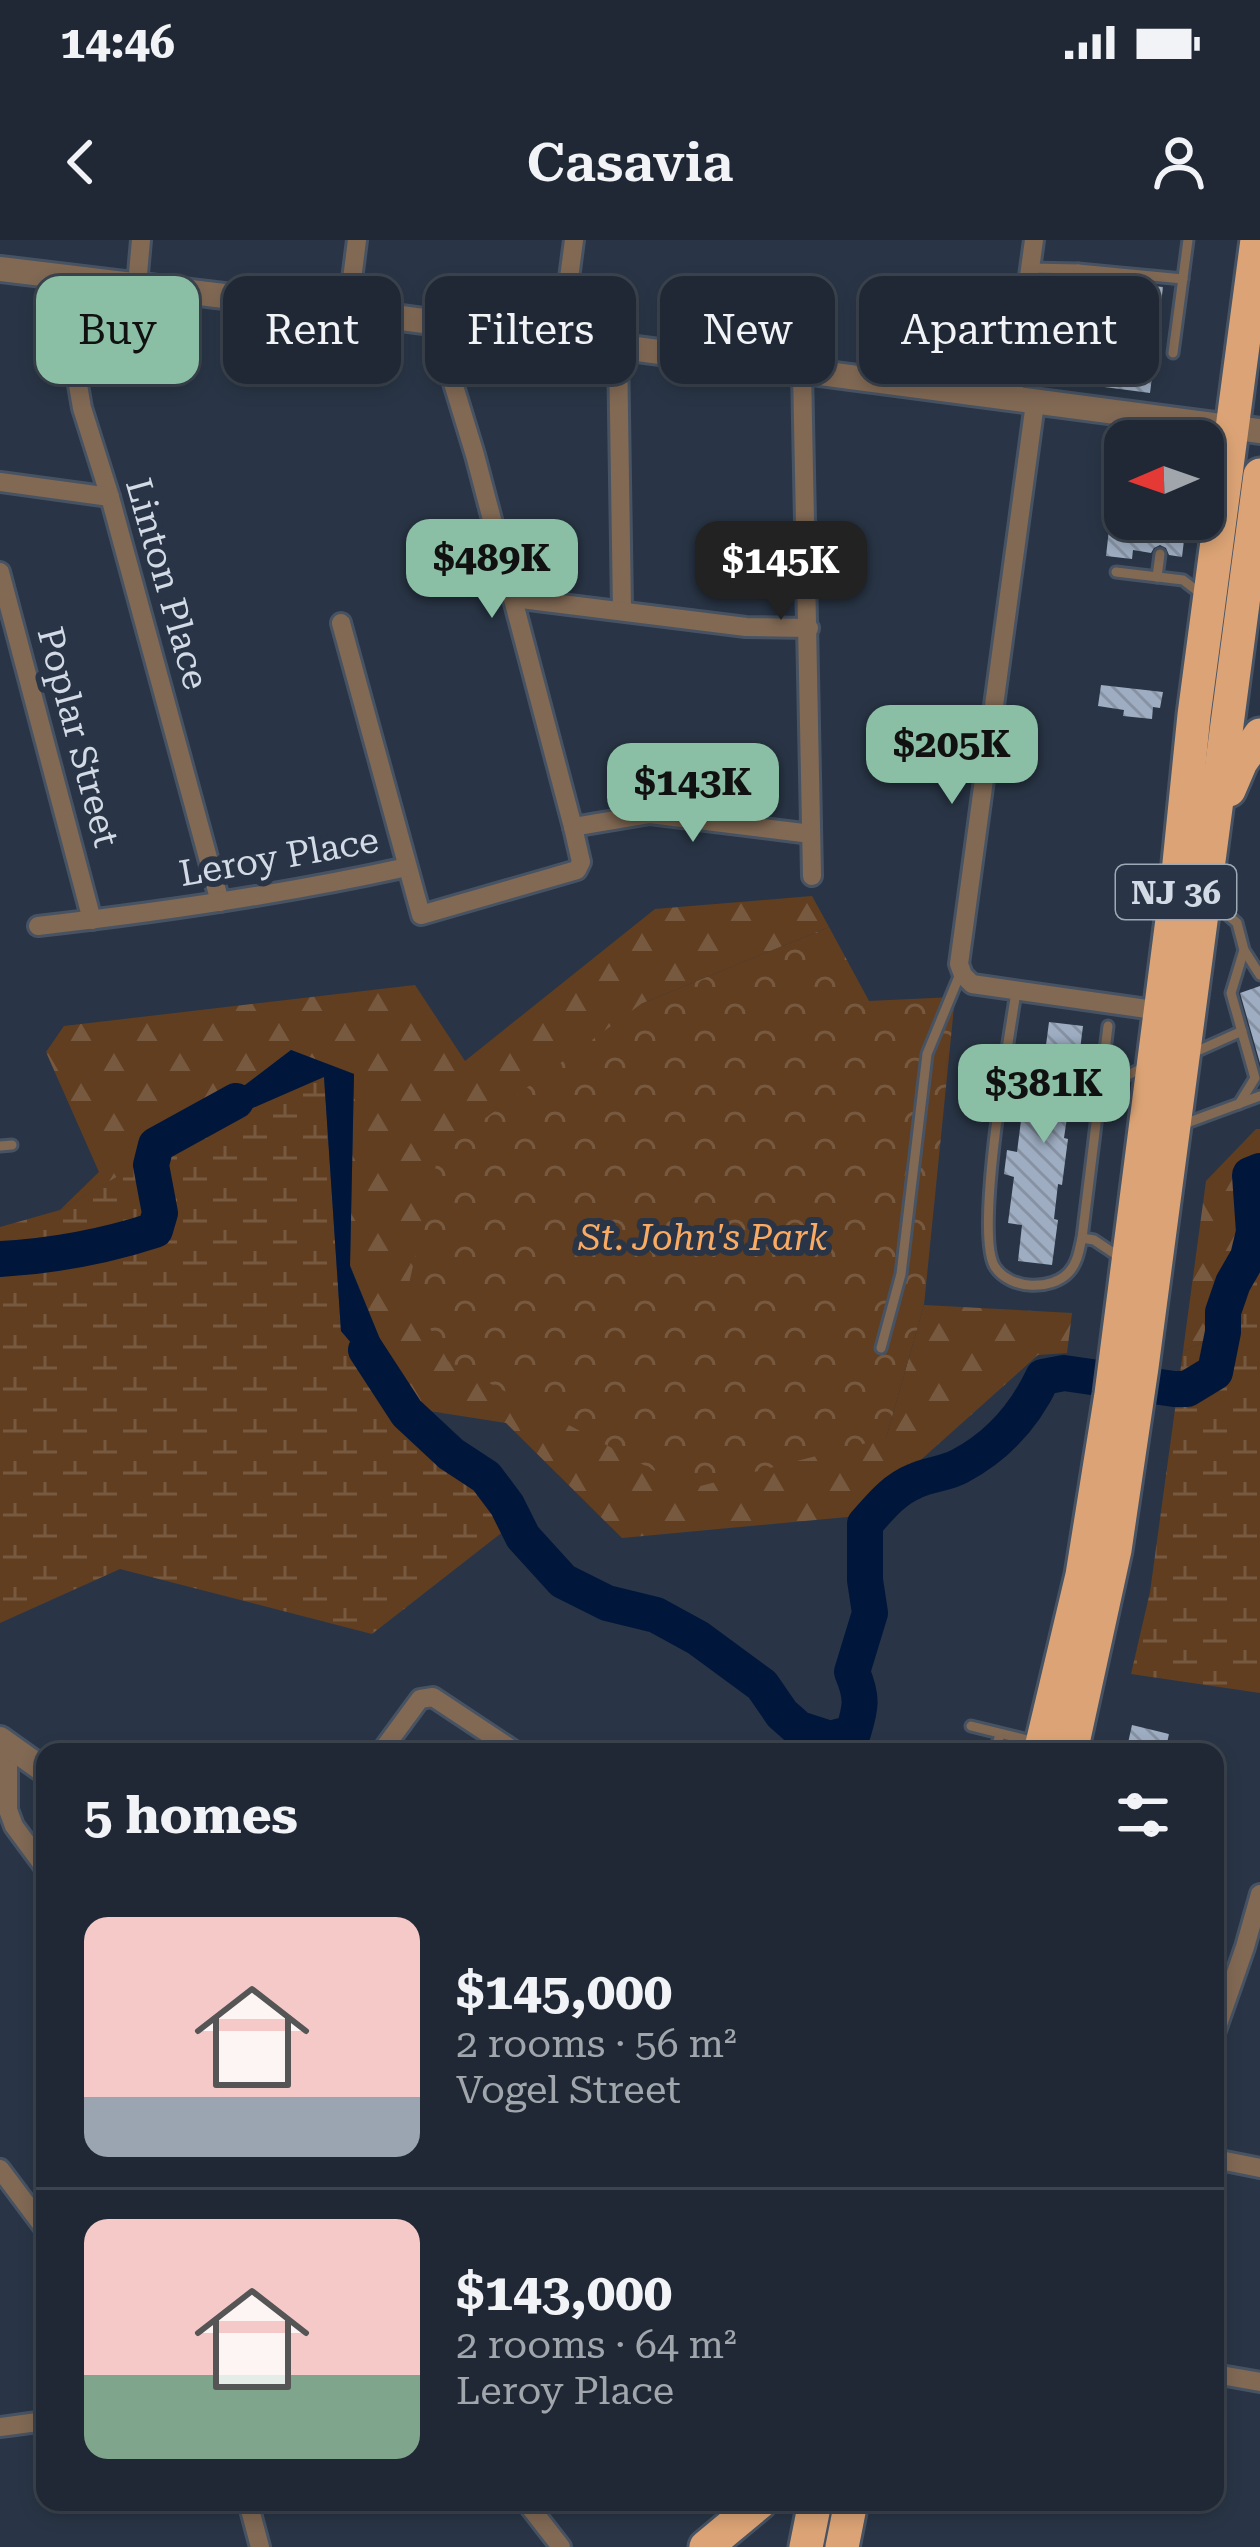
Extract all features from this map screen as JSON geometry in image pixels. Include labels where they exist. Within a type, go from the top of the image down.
[{"type":"highway","name":"NJ 36","points":[[1224,473],[1246,430],[1257,240]]},
{"type":"highway","name":"NJ 36","points":[[1130,1357],[1128,1262],[1204,894],[1248,650],[1260,475]]},
{"type":"highway","name":"NJ 36","points":[[1054,1743],[1096,1645],[1114,1550],[1130,1357],[1173,1128],[1161,1011],[1209,600],[1211,540]]},
{"type":"highway","points":[[1212,831],[1240,762],[1260,735]]},
{"type":"highway","points":[[706,2547],[749,2511]]},
{"type":"highway","points":[[806,2547],[813,2511]]},
{"type":"highway","points":[[849,2546],[851,2511]]},
{"type":"street","points":[[138,276],[141,240]]},
{"type":"street","points":[[352,276],[357,240]]},
{"type":"street","points":[[570,276],[574,240]]},
{"type":"street","points":[[1034,240],[1023,402],[959,964],[972,985],[1161,1011]]},
{"type":"street","points":[[0,268],[60,276]]},
{"type":"street","points":[[835,375],[1023,402],[1104,420]]},
{"type":"street","name":"Linton Place","points":[[78,384],[220,902]]},
{"type":"street","points":[[453,384],[573,827],[650,814],[811,834]]},
{"type":"street","points":[[619,384],[622,610]]},
{"type":"street","points":[[802,384],[812,876]]},
{"type":"street","points":[[0,482],[110,497]]},
{"type":"street","name":"Poplar Street","points":[[0,572],[92,920]]},
{"type":"street","points":[[514,598],[746,627],[808,628]]},
{"type":"street","points":[[341,622],[407,867]]},
{"type":"street","name":"Leroy Place","points":[[38,926],[321,886],[407,867],[421,915],[577,870],[581,862],[573,827]]},
{"type":"street","points":[[388,1743],[420,1699],[433,1696],[503,1743]]},
{"type":"street","points":[[4,1743],[36,1765]]},
{"type":"street","points":[[4,1743],[7,1831],[36,1859]]},
{"type":"street","points":[[1224,2012],[1252,1948],[1260,1894]]},
{"type":"street","points":[[1224,2161],[1260,2168]]},
{"type":"street","points":[[0,2169],[36,2217]]},
{"type":"street","points":[[1224,2376],[1260,2382]]},
{"type":"street","points":[[0,2427],[36,2422]]},
{"type":"street","points":[[250,2511],[260,2547]]},
{"type":"street","points":[[533,2511],[561,2547]]},
{"type":"lane","points":[[1173,353],[1188,240]]},
{"type":"lane","points":[[1030,268],[1183,279]]},
{"type":"lane","points":[[1077,276],[1078,268]]},
{"type":"lane","points":[[1157,577],[1160,554]]},
{"type":"lane","points":[[1116,572],[1183,580],[1209,600]]},
{"type":"lane","points":[[1204,894],[1237,922],[1244,950],[1260,975]]},
{"type":"lane","points":[[1239,1104],[1255,1078],[1231,993],[1244,950]]},
{"type":"lane","points":[[881,1348],[901,1274],[927,1054],[962,971]]},
{"type":"lane","points":[[1016,991],[989,1182],[989,1249],[996,1269],[1011,1280],[1042,1285],[1056,1282],[1076,1262],[1108,1025]]},
{"type":"lane","points":[[1102,1082],[1113,1082],[1242,1031]]},
{"type":"lane","points":[[1173,1128],[1260,1096]]},
{"type":"lane","points":[[1082,1238],[1094,1240],[1128,1262]]},
{"type":"lane","points":[[971,1726],[1031,1743]]},
{"type":"lane","points":[[998,1743],[1000,1734]]},
{"type":"green space","points":[[812,896],[829,927],[641,1004],[886,1438],[924,1305],[1072,1313],[1067,1353],[1038,1355],[858,1516],[622,1538],[506,1423],[423,1410],[391,1366],[350,1265],[354,1074],[291,1050],[145,1161],[60,1210],[99,1172],[46,1052],[64,1026],[415,985],[465,1061],[655,909]]},
{"type":"green space","name":"St. John's Park","points":[[829,927],[869,1001],[955,997],[924,1305],[886,1438],[689,1489],[448,1361],[408,1288],[439,1152],[641,1004]]},
{"type":"green space","points":[[324,1076],[341,1331],[509,1527],[372,1634],[120,1569],[0,1623],[0,1227],[60,1210],[165,1146]]},
{"type":"green space","points":[[1260,1129],[1260,1219],[1209,1340],[1183,1351],[1206,1181]]},
{"type":"green space","points":[[1260,1219],[1260,1693],[1131,1674],[1150,1592],[1183,1351],[1209,1340]]},
{"type":"water","points":[[291,1050],[354,1074],[350,1266],[391,1366],[439,1431],[507,1480],[523,1498],[531,1517],[521,1528],[509,1527],[341,1331],[324,1077],[165,1146]]},
{"type":"building","points":[[1082,384],[1151,384],[1150,393]]},
{"type":"building","points":[[1108,540],[1184,540],[1182,557],[1169,555],[1160,545],[1151,553],[1133,550],[1132,559],[1106,556]]},
{"type":"building","points":[[1101,685],[1163,692],[1160,708],[1153,707],[1152,719],[1123,716],[1124,710],[1098,706]]},
{"type":"building","points":[[1260,986],[1260,1063],[1240,993]]},
{"type":"building","points":[[1049,1022],[1083,1026],[1064,1138],[1068,1139],[1062,1185],[1058,1184],[1052,1265],[1018,1261],[1022,1225],[1008,1223],[1014,1177],[1004,1174],[1007,1150],[1017,1152],[1025,1089],[1040,1091]]},
{"type":"building","points":[[1132,1725],[1169,1734],[1167,1743],[1128,1743]]},
{"type":"waterway","points":[[0,1259],[78,1250],[155,1230],[160,1213],[151,1165],[156,1145],[236,1101]]},
{"type":"waterway","points":[[366,1350],[407,1413],[451,1454],[486,1477],[523,1537],[563,1581],[607,1603],[656,1615],[698,1638],[762,1685],[799,1729],[830,1739],[853,1733],[859,1709],[852,1672],[870,1613],[865,1524],[900,1489],[955,1469],[986,1449],[1019,1417],[1043,1377],[1064,1373],[1187,1389],[1215,1372],[1223,1312],[1254,1232],[1250,1175],[1260,1171]]}]
